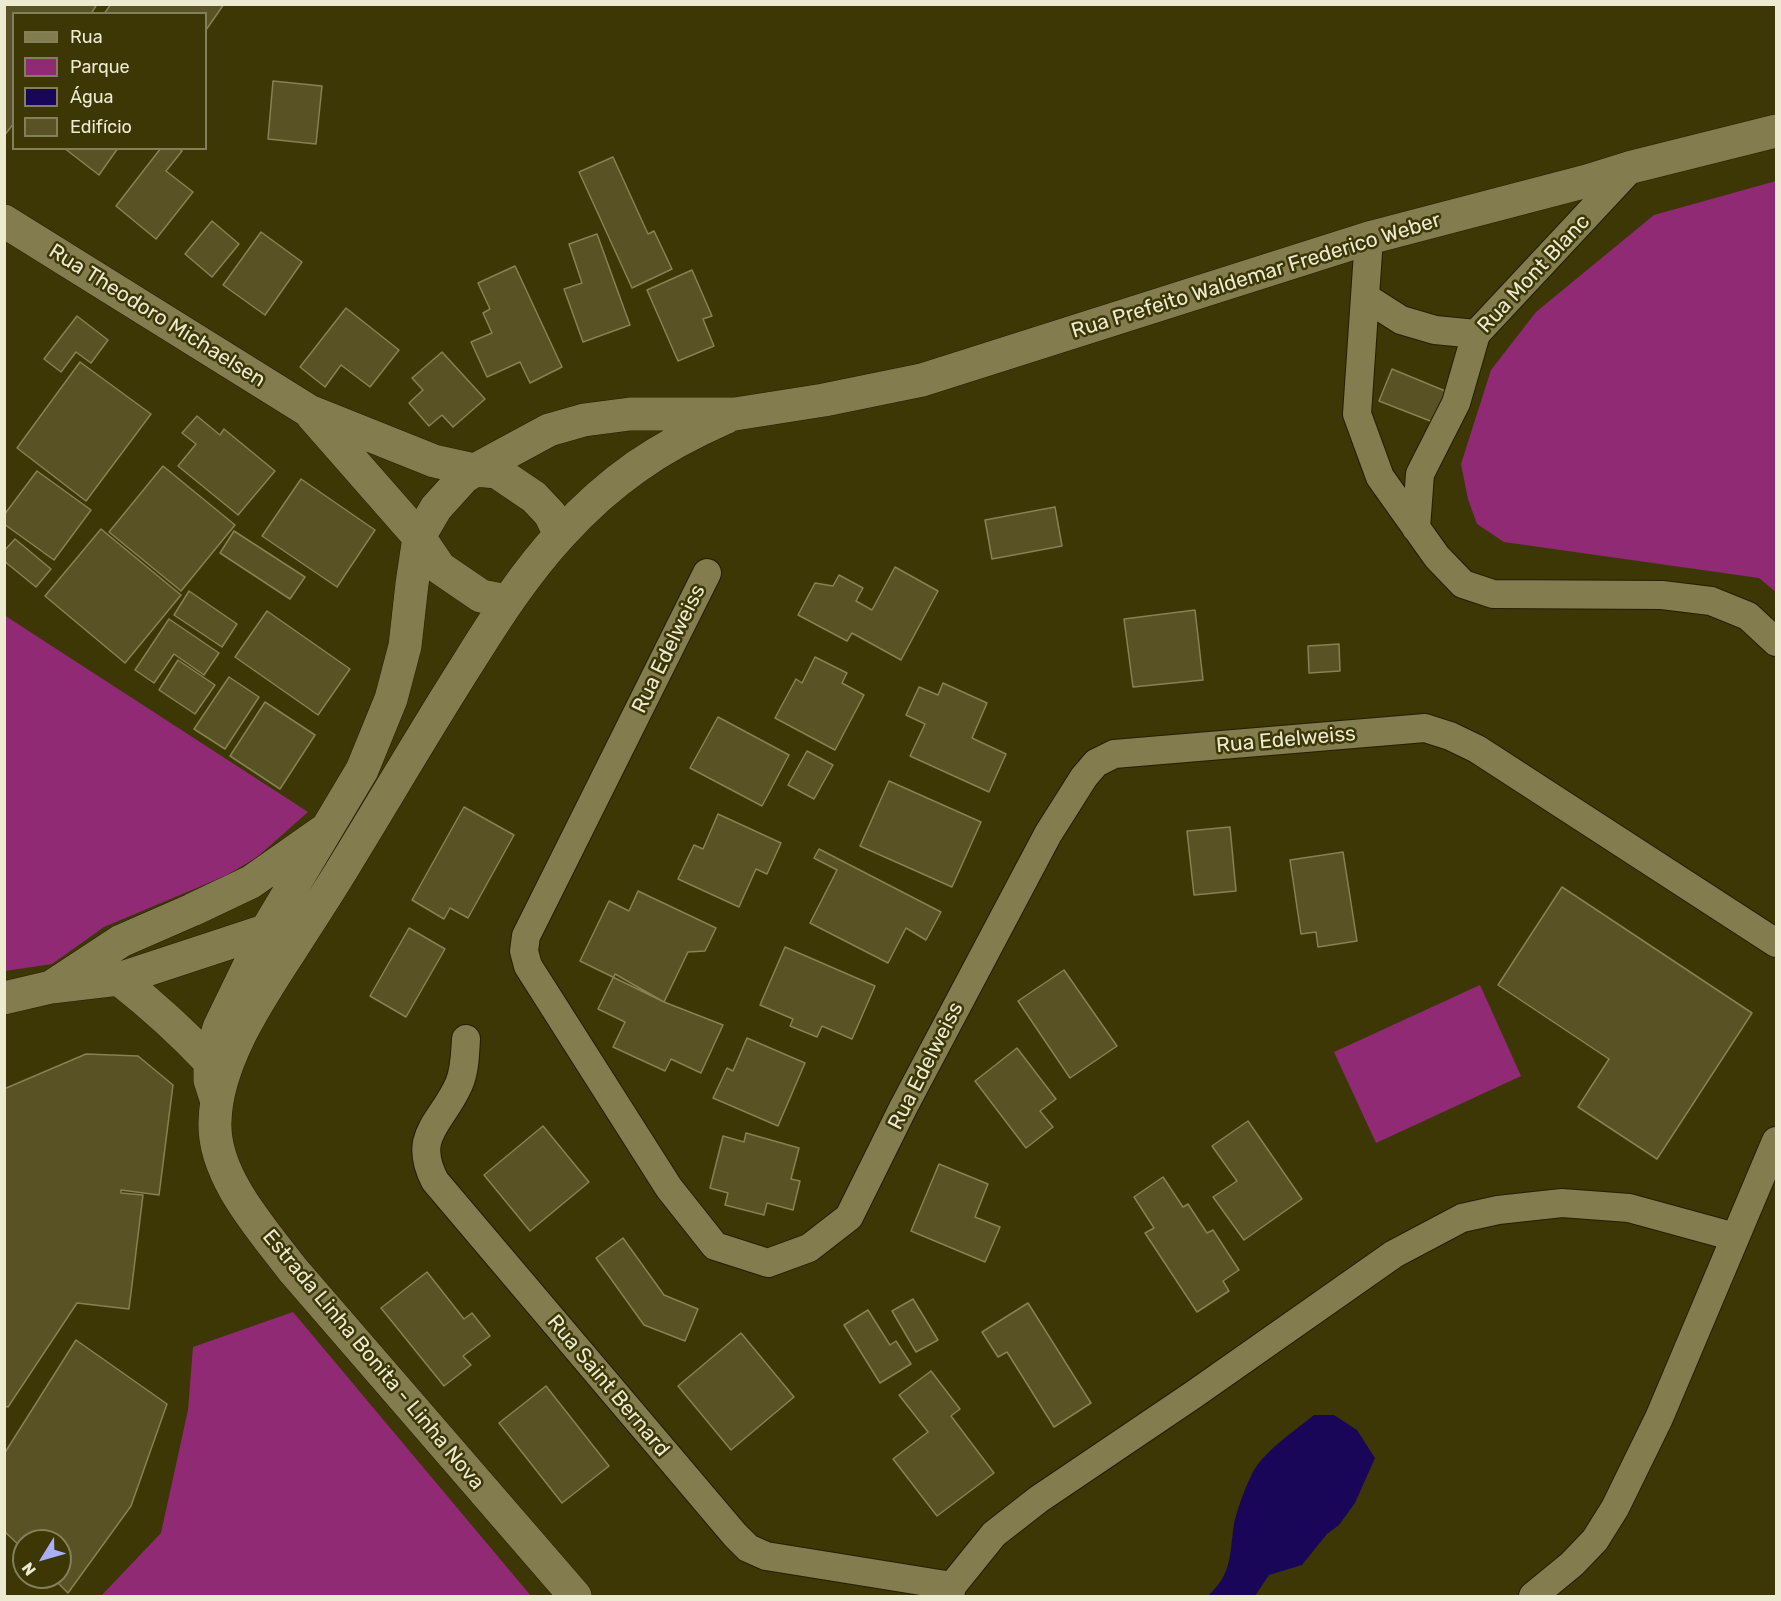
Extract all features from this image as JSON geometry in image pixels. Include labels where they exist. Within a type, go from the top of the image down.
[{"type":"main road","name":"Rua Prefeito Waldemar Frederico Weber","points":[[735,414],[824,400],[922,380],[1369,238],[1776,131]]},
{"type":"main road","name":"Rua Theodoro Michaelsen","points":[[4,221],[309,411],[434,461],[475,470],[497,472],[534,497],[550,514],[560,534]]},
{"type":"main road","name":"Rua Theodoro Michaelsen","points":[[309,411],[420,537],[440,568],[481,596],[507,601]]},
{"type":"main road","points":[[420,537],[436,508],[464,477],[549,430],[584,420],[630,414],[735,414]]},
{"type":"main road","points":[[507,601],[560,534],[605,489],[683,437],[735,414]]},
{"type":"main road","name":"Estrada Linha Bonita - Linha Nova","points":[[217,1102],[210,1080],[210,1062],[219,1028],[266,931],[362,770],[391,699],[405,646],[420,537]]},
{"type":"main road","name":"Estrada Linha Bonita - Linha Nova","points":[[507,601],[406,760],[346,864],[250,1016],[227,1066],[217,1102],[216,1143],[236,1191],[254,1220],[293,1270],[575,1596]]},
{"type":"main road","points":[[51,987],[121,941],[250,882],[330,826]]},
{"type":"main road","points":[[4,998],[51,987],[119,979],[315,913]]},
{"type":"main road","points":[[119,979],[173,1024],[210,1062]]},
{"type":"street","name":"Rua Mont Blanc","points":[[1416,528],[1420,474],[1456,403],[1476,334],[1562,245],[1632,167]]},
{"type":"street","points":[[1369,238],[1357,414],[1380,477],[1437,557],[1463,584],[1492,594],[1662,595],[1711,601],[1748,616],[1776,642]]},
{"type":"street","points":[[1365,297],[1401,320],[1435,330],[1476,334]]},
{"type":"street","name":"Rua Edelweiss","points":[[707,573],[526,936],[524,951],[528,966],[669,1188],[715,1246],[768,1263],[809,1248],[849,1217],[908,1098],[1057,819],[1084,777],[1096,763],[1114,754],[1425,728],[1478,749],[1776,943]]},
{"type":"street","name":"Rua Saint Bernard","points":[[466,1039],[464,1068],[459,1085],[427,1141],[425,1154],[428,1169],[435,1181],[735,1536],[748,1548],[766,1556],[951,1591]]},
{"type":"street","points":[[1533,1596],[1572,1564],[1594,1540],[1615,1508],[1659,1418],[1776,1141]]},
{"type":"street","points":[[951,1591],[994,1534],[1038,1499],[1203,1389],[1394,1254],[1462,1218],[1498,1210],[1562,1203],[1629,1208],[1735,1237]]},
{"type":"green space","points":[[1776,181],[1776,592],[1759,578],[1504,542],[1477,524],[1468,499],[1461,464],[1491,370],[1536,312],[1654,215]]},
{"type":"green space","points":[[4,615],[308,812],[256,858],[225,876],[104,927],[52,964],[5,971]]},
{"type":"green space","points":[[1480,985],[1521,1076],[1376,1143],[1334,1052]]},
{"type":"green space","points":[[293,1312],[531,1596],[101,1596],[161,1533],[188,1410],[193,1347]]},
{"type":"water","points":[[1314,1415],[1334,1415],[1357,1430],[1375,1458],[1355,1503],[1339,1525],[1327,1534],[1302,1565],[1269,1575],[1255,1596],[1208,1596],[1222,1579],[1229,1563],[1235,1518],[1253,1472],[1272,1449]]},
{"type":"building","points":[[4,4],[97,4],[92,12],[12,12],[12,126],[4,136]]},
{"type":"building","points":[[111,4],[224,4],[207,29],[207,12],[105,12]]},
{"type":"building","points":[[273,81],[322,86],[316,144],[268,139]]},
{"type":"building","points":[[67,150],[117,150],[99,175]]},
{"type":"building","points":[[159,150],[182,151],[166,171],[193,192],[156,239],[116,206]]},
{"type":"building","points":[[613,157],[648,234],[654,231],[672,269],[632,288],[579,172]]},
{"type":"building","points":[[212,221],[239,244],[212,277],[185,254]]},
{"type":"building","points":[[261,232],[302,262],[265,315],[223,285]]},
{"type":"building","points":[[597,234],[630,325],[583,342],[564,289],[582,283],[569,244]]},
{"type":"building","points":[[515,266],[562,367],[530,383],[520,362],[487,377],[471,342],[492,333],[483,313],[490,309],[478,283]]},
{"type":"building","points":[[692,270],[712,316],[703,319],[714,346],[678,361],[647,290]]},
{"type":"building","points":[[346,308],[399,350],[370,387],[341,365],[325,387],[300,367]]},
{"type":"building","points":[[77,316],[108,340],[91,363],[76,352],[61,372],[44,359]]},
{"type":"building","points":[[442,352],[485,399],[453,427],[442,415],[429,426],[409,403],[423,390],[412,378]]},
{"type":"building","points":[[80,362],[151,414],[86,501],[17,448]]},
{"type":"building","points":[[1392,369],[1450,393],[1438,424],[1379,401]]},
{"type":"building","points":[[197,416],[220,435],[224,429],[275,471],[238,515],[178,466],[196,444],[182,433]]},
{"type":"building","points":[[163,466],[235,525],[181,591],[109,532]]},
{"type":"building","points":[[37,471],[91,510],[54,560],[4,524],[4,515]]},
{"type":"building","points":[[301,479],[375,530],[337,587],[262,536]]},
{"type":"building","points":[[1055,507],[1062,546],[992,559],[985,520]]},
{"type":"building","points":[[101,529],[181,595],[125,663],[45,596]]},
{"type":"building","points":[[234,531],[305,577],[290,599],[220,553]]},
{"type":"building","points":[[15,539],[51,569],[36,587],[4,561],[4,551]]},
{"type":"building","points":[[895,567],[938,591],[901,660],[852,633],[847,641],[798,615],[815,583],[833,586],[839,575],[863,588],[856,601],[872,610]]},
{"type":"building","points":[[189,591],[237,624],[222,647],[174,615]]},
{"type":"building","points":[[1195,610],[1203,680],[1133,687],[1124,619]]},
{"type":"building","points":[[267,611],[350,669],[318,715],[235,657]]},
{"type":"building","points":[[169,619],[219,653],[204,675],[174,654],[154,683],[135,670]]},
{"type":"building","points":[[1339,644],[1340,671],[1309,673],[1308,646]]},
{"type":"building","points":[[815,657],[847,673],[842,683],[864,695],[835,750],[775,718],[796,679],[802,683]]},
{"type":"building","points":[[178,660],[215,685],[195,714],[159,690]]},
{"type":"building","points":[[229,677],[259,697],[225,749],[194,729]]},
{"type":"building","points":[[943,683],[987,703],[972,738],[1006,754],[989,792],[910,756],[925,724],[906,715],[919,687],[938,695]]},
{"type":"building","points":[[265,702],[315,735],[280,789],[230,756]]},
{"type":"building","points":[[718,717],[789,755],[762,806],[690,768]]},
{"type":"building","points":[[807,751],[833,765],[814,799],[788,785]]},
{"type":"building","points":[[889,781],[981,822],[952,887],[860,846]]},
{"type":"building","points":[[464,807],[514,835],[468,918],[450,908],[444,919],[412,900]]},
{"type":"building","points":[[718,814],[781,843],[767,874],[756,869],[739,907],[678,879],[694,845],[703,849]]},
{"type":"building","points":[[1230,827],[1236,891],[1194,895],[1187,831]]},
{"type":"building","points":[[819,849],[941,912],[926,940],[906,928],[888,963],[810,923],[837,870],[814,858]]},
{"type":"building","points":[[1343,852],[1357,941],[1318,947],[1316,932],[1301,934],[1290,860]]},
{"type":"building","points":[[1562,887],[1752,1013],[1657,1159],[1578,1107],[1609,1059],[1498,985]]},
{"type":"building","points":[[638,891],[716,928],[705,951],[688,952],[664,1002],[580,961],[609,901],[629,911]]},
{"type":"building","points":[[409,928],[445,949],[406,1017],[370,996]]},
{"type":"building","points":[[785,947],[875,986],[852,1039],[822,1026],[817,1037],[790,1026],[793,1019],[760,1005]]},
{"type":"building","points":[[1064,970],[1117,1046],[1070,1078],[1018,1001]]},
{"type":"building","points":[[615,974],[664,1002],[723,1025],[701,1073],[671,1059],[665,1071],[613,1047],[625,1022],[598,1009]]},
{"type":"building","points":[[747,1038],[805,1063],[778,1126],[713,1098],[727,1068],[733,1071]]},
{"type":"building","points":[[1017,1048],[1056,1099],[1040,1111],[1053,1127],[1026,1148],[975,1081]]},
{"type":"building","points":[[86,1054],[138,1056],[173,1085],[159,1195],[121,1190],[121,1193],[143,1195],[129,1309],[77,1303],[8,1407],[4,1406],[4,1089]]},
{"type":"building","points":[[1248,1121],[1302,1199],[1244,1240],[1213,1197],[1237,1181],[1212,1146]]},
{"type":"building","points":[[543,1126],[589,1182],[530,1231],[484,1175]]},
{"type":"building","points":[[746,1133],[799,1148],[791,1179],[800,1181],[793,1210],[767,1203],[764,1215],[725,1205],[728,1193],[710,1188],[723,1136],[744,1142]]},
{"type":"building","points":[[939,1164],[988,1184],[975,1217],[1000,1227],[985,1262],[911,1231]]},
{"type":"building","points":[[1163,1177],[1183,1207],[1188,1204],[1207,1233],[1213,1230],[1239,1270],[1223,1281],[1229,1291],[1197,1312],[1145,1233],[1154,1228],[1134,1197]]},
{"type":"building","points":[[623,1238],[664,1295],[698,1309],[685,1341],[644,1325],[596,1258]]},
{"type":"building","points":[[427,1272],[464,1319],[472,1313],[490,1336],[463,1356],[471,1365],[444,1386],[381,1308]]},
{"type":"building","points":[[913,1299],[938,1340],[916,1352],[892,1311]]},
{"type":"building","points":[[1028,1303],[1091,1403],[1054,1427],[1007,1352],[998,1357],[982,1332]]},
{"type":"building","points":[[868,1310],[890,1345],[896,1341],[911,1364],[880,1383],[844,1325]]},
{"type":"building","points":[[741,1333],[794,1397],[731,1450],[678,1386]]},
{"type":"building","points":[[76,1340],[167,1404],[131,1506],[72,1587],[72,1529],[12,1529],[12,1539],[4,1531],[4,1454]]},
{"type":"building","points":[[931,1371],[960,1409],[951,1416],[994,1473],[937,1516],[893,1459],[928,1432],[899,1395]]},
{"type":"building","points":[[546,1386],[609,1466],[562,1503],[499,1423]]}]
